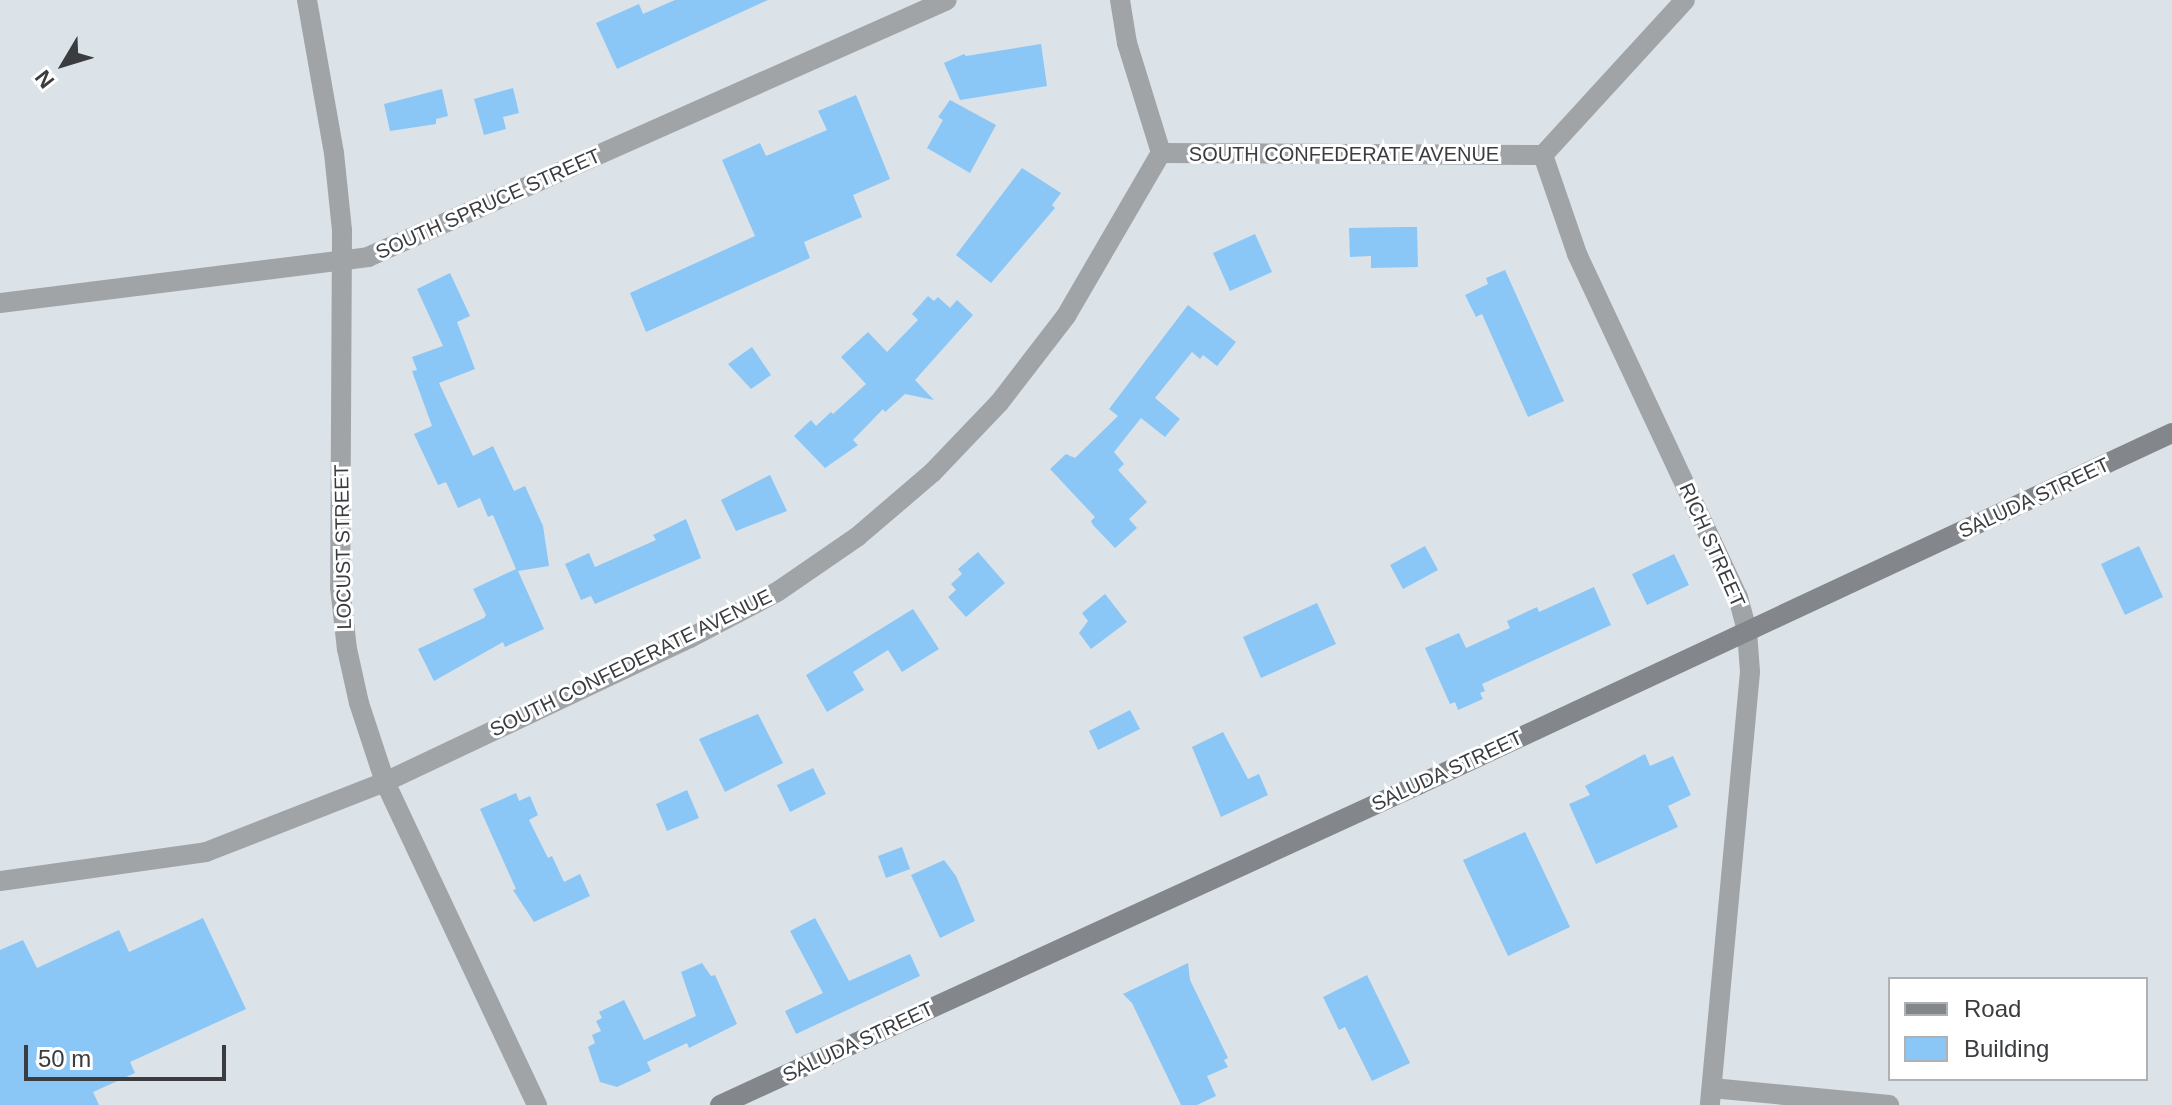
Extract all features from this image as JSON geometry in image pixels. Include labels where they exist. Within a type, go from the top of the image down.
[{"type":"main road","name":"SALUDA STREET","points":[[720,1105],[2172,433]]},
{"type":"street","name":"LOCUST STREET","points":[[307,0],[334,153],[342,237],[340,587],[347,649],[359,703],[385,782],[537,1105]]},
{"type":"street","name":"SOUTH SPRUCE STREET","points":[[0,303],[368,257],[947,0]]},
{"type":"street","points":[[1120,0],[1127,43],[1161,153]]},
{"type":"street","points":[[1543,155],[1685,0]]},
{"type":"street","name":"SOUTH CONFEDERATE AVENUE","points":[[0,881],[206,852],[385,782],[690,638],[777,592],[857,537],[932,473],[999,403],[1066,316],[1161,153],[1543,155]]},
{"type":"street","name":"RICH STREET","points":[[1543,155],[1577,254],[1738,597],[1747,631],[1750,672],[1711,1096]]},
{"type":"street","points":[[1711,1096],[1889,1105]]},
{"type":"building","points":[[675,0],[768,0],[617,69],[596,23],[639,4],[643,14]]},
{"type":"building","points":[[1041,44],[1047,86],[960,100],[944,63],[964,54]]},
{"type":"building","points":[[513,88],[519,113],[503,117],[506,129],[484,135],[474,99]]},
{"type":"building","points":[[442,89],[448,116],[436,119],[436,124],[390,131],[384,104]]},
{"type":"building","points":[[856,95],[890,179],[853,195],[862,217],[804,242],[810,258],[646,332],[630,293],[755,236],[722,160],[760,143],[766,156],[827,130],[818,111]]},
{"type":"building","points":[[950,100],[996,125],[970,173],[927,148],[943,120],[938,117]]},
{"type":"building","points":[[1022,168],[1061,193],[1052,205],[1055,208],[991,283],[956,255]]},
{"type":"building","points":[[1417,227],[1418,267],[1371,268],[1371,256],[1350,257],[1349,228]]},
{"type":"building","points":[[1255,234],[1272,272],[1230,291],[1213,253]]},
{"type":"building","points":[[1505,270],[1564,401],[1528,417],[1482,314],[1476,317],[1465,295],[1488,284],[1486,278]]},
{"type":"building","points":[[450,273],[470,316],[457,322],[475,369],[439,383],[473,456],[493,446],[514,491],[525,486],[543,526],[549,566],[518,571],[544,629],[505,647],[503,642],[434,681],[418,649],[484,618],[486,615],[473,589],[516,569],[493,515],[488,517],[480,498],[458,508],[446,482],[438,485],[414,434],[432,426],[412,371],[417,370],[412,357],[443,346],[417,289]]},
{"type":"building","points":[[928,296],[934,301],[938,297],[950,308],[957,300],[973,315],[915,380],[934,400],[905,394],[885,412],[883,409],[853,440],[858,445],[825,468],[794,436],[811,420],[816,426],[831,412],[833,414],[866,384],[841,357],[868,332],[887,352],[918,320],[912,314]]},
{"type":"building","points":[[1188,305],[1236,342],[1217,366],[1203,355],[1200,359],[1192,352],[1155,398],[1180,419],[1165,437],[1141,418],[1114,452],[1124,464],[1118,470],[1147,502],[1129,519],[1137,528],[1115,548],[1093,525],[1091,521],[1095,517],[1050,469],[1066,454],[1075,458],[1118,416],[1109,409]]},
{"type":"building","points":[[752,347],[771,375],[751,389],[728,364]]},
{"type":"building","points":[[770,475],[787,511],[736,531],[721,500]]},
{"type":"building","points":[[686,519],[701,558],[595,604],[591,596],[581,600],[565,564],[589,553],[595,567],[656,540],[653,535]]},
{"type":"building","points":[[1425,546],[1438,570],[1403,589],[1390,565]]},
{"type":"building","points":[[2139,546],[2163,597],[2125,615],[2101,564]]},
{"type":"building","points":[[978,552],[1005,583],[966,617],[948,597],[956,590],[951,584],[962,574],[958,569]]},
{"type":"building","points":[[1674,554],[1689,585],[1647,605],[1632,574]]},
{"type":"building","points":[[1594,587],[1611,625],[1482,684],[1485,691],[1480,693],[1483,699],[1458,710],[1455,702],[1450,704],[1425,648],[1459,633],[1466,648],[1510,628],[1507,621],[1537,607],[1539,612]]},
{"type":"building","points":[[1105,594],[1127,622],[1091,649],[1079,633],[1088,621],[1082,613]]},
{"type":"building","points":[[1317,603],[1336,644],[1261,678],[1243,637]]},
{"type":"building","points":[[913,609],[939,649],[902,672],[888,650],[853,672],[864,690],[827,712],[806,675]]},
{"type":"building","points":[[1130,710],[1140,729],[1098,750],[1089,731]]},
{"type":"building","points":[[758,714],[783,763],[725,792],[699,739]]},
{"type":"building","points":[[1223,732],[1248,779],[1259,774],[1268,795],[1221,817],[1192,747]]},
{"type":"building","points":[[1645,754],[1650,766],[1673,756],[1691,795],[1668,806],[1678,827],[1596,864],[1569,804],[1590,795],[1585,786]]},
{"type":"building","points":[[813,768],[826,794],[790,812],[777,785]]},
{"type":"building","points":[[687,790],[699,818],[667,831],[656,804]]},
{"type":"building","points":[[516,793],[519,801],[530,796],[538,815],[529,820],[564,882],[580,874],[590,896],[534,922],[513,890],[516,889],[480,809]]},
{"type":"building","points":[[1525,832],[1570,927],[1508,956],[1463,860]]},
{"type":"building","points":[[902,847],[910,869],[886,878],[878,856]]},
{"type":"building","points":[[944,860],[956,876],[975,921],[940,938],[911,875]]},
{"type":"building","points":[[203,918],[246,1009],[130,1062],[135,1073],[93,1092],[99,1105],[0,1105],[0,950],[23,940],[37,968],[119,930],[129,952]]},
{"type":"building","points":[[815,918],[849,981],[910,954],[920,976],[796,1034],[785,1011],[823,993],[790,931]]},
{"type":"building","points":[[702,963],[711,976],[715,975],[737,1024],[689,1048],[687,1043],[647,1062],[651,1071],[617,1087],[600,1082],[588,1047],[595,1043],[592,1035],[601,1031],[596,1021],[602,1018],[599,1012],[624,1000],[644,1040],[696,1016],[681,972]]},
{"type":"building","points":[[1188,963],[1190,980],[1228,1058],[1224,1060],[1228,1067],[1207,1076],[1216,1096],[1197,1105],[1181,1105],[1132,1003],[1123,994]]},
{"type":"building","points":[[1367,975],[1410,1063],[1372,1081],[1345,1027],[1339,1030],[1323,997]]}]
